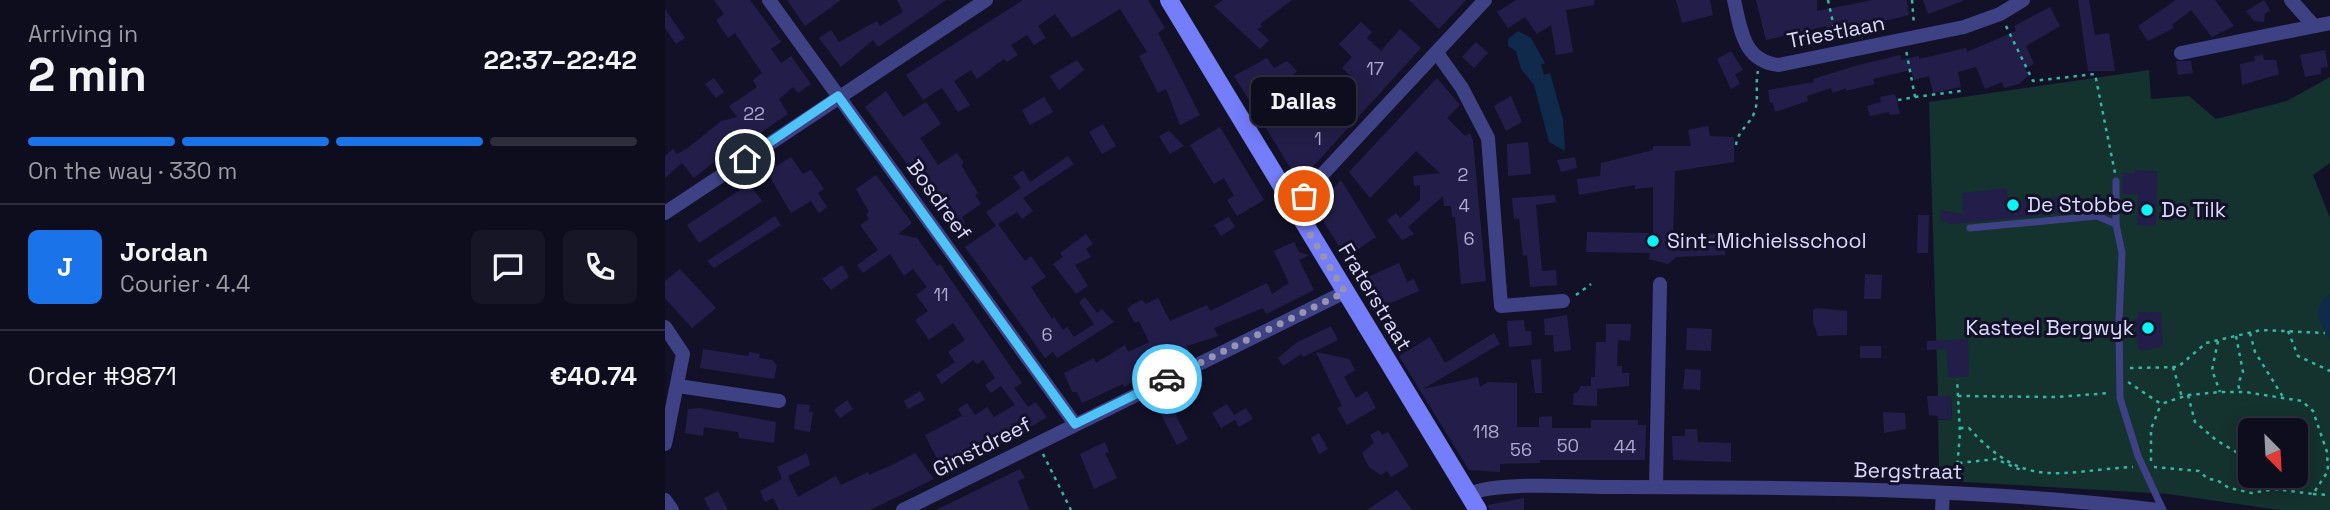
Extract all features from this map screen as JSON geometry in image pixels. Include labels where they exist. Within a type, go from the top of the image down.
[{"type":"street","name":"Bosdreef","points":[[769,0],[1075,424]]},
{"type":"street","points":[[665,213],[986,0]]},
{"type":"street","points":[[1293,206],[1485,0]]},
{"type":"street","name":"Triestlaan","points":[[1734,0],[1743,39],[1754,57],[1779,65],[1964,27],[2000,14],[2023,0]]},
{"type":"street","points":[[2291,0],[2313,26]]},
{"type":"street","name":"Fraterstraat","points":[[1175,2],[1293,206],[1473,502]]},
{"type":"street","points":[[2181,52],[2330,23]]},
{"type":"street","points":[[1437,53],[1462,88],[1488,138],[1501,306],[1563,301]]},
{"type":"street","points":[[1656,487],[1660,284]]},
{"type":"street","name":"Ginstdreef","points":[[903,510],[1345,292]]},
{"type":"street","points":[[665,327],[683,354],[665,444]]},
{"type":"street","points":[[678,386],[779,401]]},
{"type":"street","name":"Bergstraat","points":[[1473,502],[1499,488],[1656,487],[1949,493],[2074,500],[2161,510]]},
{"type":"street","points":[[1942,510],[1949,493]]},
{"type":"street","points":[[665,500],[672,510]]},
{"type":"lane","points":[[2116,181],[2116,224],[2122,253],[2120,393],[2128,426],[2161,510]]},
{"type":"lane","points":[[1970,228],[2097,216],[2116,224]]},
{"type":"path","points":[[1828,0],[1839,52]]},
{"type":"path","points":[[1913,0],[1910,39],[1915,97]]},
{"type":"path","points":[[2000,14],[2033,81],[2095,74],[2116,181]]},
{"type":"path","points":[[1736,145],[1738,134],[1754,113],[1758,97],[1756,75],[1762,61]]},
{"type":"path","points":[[2076,76],[2081,70]]},
{"type":"path","points":[[1898,100],[1961,91]]},
{"type":"path","points":[[1563,301],[1591,284]]},
{"type":"path","points":[[2120,368],[2178,367],[2206,344],[2250,332],[2288,330],[2325,333]]},
{"type":"path","points":[[2288,330],[2298,356],[2330,371]]},
{"type":"path","points":[[2250,332],[2255,352],[2283,397]]},
{"type":"path","points":[[2236,336],[2243,372],[2238,384],[2240,392]]},
{"type":"path","points":[[2218,340],[2213,370],[2220,392]]},
{"type":"path","points":[[2173,368],[2182,397]]},
{"type":"path","points":[[1949,493],[1957,463],[1960,428],[1957,379]]},
{"type":"path","points":[[2120,381],[2132,382],[2161,404]]},
{"type":"path","points":[[2313,494],[2327,471],[2323,438],[2313,411],[2302,401],[2240,392],[2220,392],[2188,395],[2161,404],[2151,429],[2149,467],[2199,471],[2208,480],[2252,493],[2278,490],[2313,494],[2330,495]]},
{"type":"path","points":[[1958,396],[2055,397],[2120,393]]},
{"type":"path","points":[[2188,395],[2195,422],[2216,440],[2238,453]]},
{"type":"path","points":[[1960,428],[1969,428],[1986,446],[2026,472]]},
{"type":"path","points":[[1037,442],[1071,510]]},
{"type":"path","points":[[1957,463],[1996,459],[2026,472],[2059,474],[2143,466]]},
{"type":"green space","points":[[2149,70],[2151,99],[2189,96],[2216,119],[2287,101],[2330,77],[2330,163],[2313,175],[2330,218],[2330,510],[2279,510],[2168,494],[1948,481],[1947,472],[1939,472],[1938,420],[1952,419],[1951,397],[1938,397],[1929,102]]},
{"type":"water","points":[[1518,31],[1531,38],[1545,63],[1541,65],[1544,75],[1550,73],[1563,119],[1565,151],[1549,142],[1534,85],[1521,69],[1516,51],[1508,46],[1508,39]]},
{"type":"water","points":[[2330,294],[2330,341],[2317,315],[2322,301]]},
{"type":"building","points":[[714,0],[750,0],[781,42],[771,49],[781,63],[791,56],[811,84],[798,93],[793,87],[779,99],[788,114],[753,138],[750,133],[694,178],[682,163],[665,178],[665,156],[673,149],[677,154],[688,148],[721,121],[737,117],[729,106],[757,87],[753,80],[762,73],[735,33],[728,38],[716,20],[724,14]]},
{"type":"building","points":[[787,0],[841,0],[805,26]]},
{"type":"building","points":[[897,0],[946,0],[878,47],[873,40],[841,67],[819,38],[831,30],[839,42],[877,21],[880,26],[903,12]]},
{"type":"building","points":[[1023,0],[1148,0],[1165,28],[1158,33],[1200,115],[1180,125],[1166,89],[1158,93],[1139,56],[1147,52],[1120,9],[1072,38],[1055,14],[1038,26],[1046,38],[1034,45],[1027,35],[1011,45],[1018,55],[1007,62],[1004,59],[977,79],[971,70],[954,81],[970,105],[958,112],[942,88],[923,100],[906,75]]},
{"type":"building","points":[[1223,0],[1292,0],[1260,24],[1262,27],[1257,29],[1269,40],[1260,49],[1214,6]]},
{"type":"building","points":[[1409,0],[1466,0],[1439,29]]},
{"type":"building","points":[[1516,0],[1594,0],[1594,5],[1566,10],[1573,52],[1556,55],[1551,25],[1537,34],[1525,17],[1508,28],[1497,12]]},
{"type":"building","points":[[1676,0],[1710,0],[1713,15],[1682,23]]},
{"type":"building","points":[[1756,0],[1817,0],[1817,11],[1873,0],[1907,0],[1909,15],[1842,31],[1841,25],[1826,26],[1766,40]]},
{"type":"building","points":[[1923,0],[1963,0],[1963,1],[1928,14]]},
{"type":"building","points":[[2078,0],[2089,0],[2095,35],[2109,33],[2115,71],[2088,71]]},
{"type":"building","points":[[2176,0],[2215,0],[2234,26],[2212,37],[2191,10],[2172,25],[2174,28],[2148,41],[2138,26]]},
{"type":"building","points":[[2264,0],[2270,10],[2265,14],[2264,22],[2254,21],[2246,11]]},
{"type":"building","points":[[2050,7],[2060,26],[2026,46],[2034,64],[2025,68],[2029,75],[2019,84],[2004,88],[2002,82],[1985,89],[1976,67],[1958,72],[1961,87],[1933,93],[1929,76],[1914,80],[1911,70],[1873,79],[1874,84],[1846,91],[1846,88],[1833,93],[1831,88],[1807,96],[1808,101],[1775,112],[1773,103],[1770,103],[1768,90],[1814,82],[1813,79],[1855,66],[1900,55],[1901,60],[1919,56],[1919,59],[1966,48],[1967,52],[2016,31],[2014,26]]},
{"type":"building","points":[[665,9],[685,38],[676,44],[665,28]]},
{"type":"building","points":[[1361,22],[1372,32],[1367,38],[1381,51],[1400,29],[1421,48],[1299,182],[1234,76],[1267,58],[1274,68],[1287,61],[1297,71],[1289,80],[1297,88],[1291,95],[1314,116],[1352,77],[1342,68],[1352,57],[1339,44]]},
{"type":"building","points":[[1476,42],[1488,53],[1474,68],[1462,57]]},
{"type":"building","points":[[2325,50],[2328,67],[2321,68],[2321,74],[2305,77],[2300,55]]},
{"type":"building","points":[[1731,51],[1743,70],[1735,74],[1740,84],[1731,89],[1717,59]]},
{"type":"building","points":[[2263,55],[2264,60],[2276,60],[2279,74],[2242,85],[2240,64],[2255,61],[2254,56]]},
{"type":"building","points":[[1077,60],[1084,70],[1059,90],[1050,76]]},
{"type":"building","points":[[2176,61],[2191,61],[2193,73],[2178,75]]},
{"type":"building","points":[[714,78],[724,92],[716,98],[705,84]]},
{"type":"building","points":[[1437,78],[1460,105],[1447,118],[1465,136],[1470,133],[1473,141],[1486,281],[1461,284],[1455,217],[1452,217],[1451,206],[1444,206],[1443,196],[1408,227],[1414,234],[1402,240],[1387,220],[1396,213],[1400,218],[1420,200],[1420,185],[1414,186],[1413,176],[1440,173],[1416,151],[1370,198],[1349,172]]},
{"type":"building","points":[[886,91],[903,117],[926,102],[941,124],[920,138],[938,165],[957,153],[964,163],[961,165],[978,193],[975,195],[981,204],[962,217],[965,223],[955,229],[865,107]]},
{"type":"building","points":[[1895,94],[1900,114],[1890,115],[1889,112],[1870,116],[1867,106],[1881,102],[1880,97]]},
{"type":"building","points":[[1511,96],[1522,122],[1506,131],[1494,106]]},
{"type":"building","points":[[1044,97],[1053,112],[1030,125],[1022,110]]},
{"type":"building","points":[[1103,124],[1116,146],[1102,154],[1089,132]]},
{"type":"building","points":[[1708,126],[1710,136],[1734,137],[1734,162],[1675,171],[1673,234],[1725,234],[1725,255],[1676,257],[1668,264],[1649,259],[1650,253],[1586,252],[1587,232],[1653,233],[1653,187],[1635,189],[1635,185],[1579,195],[1577,179],[1600,176],[1601,163],[1653,150],[1653,146],[1691,146],[1688,130]]},
{"type":"building","points":[[1220,127],[1264,200],[1237,216],[1227,200],[1234,196],[1224,178],[1214,184],[1190,145]]},
{"type":"building","points":[[1169,131],[1184,146],[1170,154],[1159,136]]},
{"type":"building","points":[[1528,142],[1531,174],[1508,176],[1507,144]]},
{"type":"building","points":[[1068,156],[1074,164],[1023,198],[1033,211],[1022,219],[1017,212],[998,224],[1025,261],[1031,256],[1046,277],[1031,287],[1052,319],[1054,317],[1063,330],[1067,327],[1074,337],[1094,324],[1079,302],[1085,297],[1097,313],[1102,309],[1114,322],[1057,358],[1053,352],[1045,358],[965,247],[996,226],[986,212],[1021,188],[1013,177],[1023,170],[1030,182]]},
{"type":"building","points":[[791,157],[803,174],[811,170],[824,189],[818,193],[827,207],[819,213],[811,201],[791,213],[767,172]]},
{"type":"building","points":[[1575,157],[1577,168],[1561,172],[1557,160]]},
{"type":"building","name":"De Tilk","points":[[2134,170],[2157,171],[2156,226],[2137,225],[2138,195],[2122,194],[2123,173],[2134,173]]},
{"type":"building","points":[[876,175],[912,223],[898,234],[917,238],[937,266],[940,264],[1022,383],[1014,388],[1028,407],[1036,402],[1047,417],[1022,432],[1020,428],[958,468],[956,464],[944,472],[925,435],[962,416],[958,409],[967,403],[975,415],[987,407],[994,417],[1015,405],[1001,386],[991,393],[985,385],[995,378],[983,360],[977,364],[973,360],[942,384],[936,375],[955,362],[948,352],[965,340],[953,323],[929,340],[915,320],[928,311],[916,295],[927,287],[913,269],[904,276],[890,254],[863,273],[857,265],[878,250],[860,225],[869,219],[866,214],[869,212],[856,189]]},
{"type":"building","points":[[1341,180],[1376,237],[1346,257],[1316,210],[1317,205]]},
{"type":"building","points":[[749,184],[762,201],[699,243],[687,225]]},
{"type":"building","name":"De Stobbe","points":[[2007,188],[2008,202],[2061,197],[2063,213],[1953,224],[1940,221],[1941,210],[1963,214],[1962,193]]},
{"type":"building","points":[[1555,195],[1556,202],[1536,205],[1542,271],[1556,270],[1557,285],[1530,287],[1527,255],[1523,256],[1519,218],[1514,219],[1512,198]]},
{"type":"building","points":[[1918,215],[1929,215],[1928,253],[1917,253]]},
{"type":"building","points":[[775,216],[781,225],[714,268],[707,261]]},
{"type":"building","points":[[1229,217],[1235,227],[1221,236],[1214,225]]},
{"type":"building","points":[[1086,234],[1093,244],[1086,249],[1091,257],[1075,265],[1088,286],[1076,294],[1053,264],[1063,257],[1060,253]]},
{"type":"building","points":[[1294,242],[1299,252],[1309,255],[1299,260],[1314,290],[1266,314],[1263,308],[1214,328],[1218,336],[1187,346],[1189,351],[1124,387],[1123,384],[1082,403],[1077,392],[1072,392],[1064,373],[1094,358],[1096,363],[1125,345],[1128,352],[1149,342],[1139,321],[1135,323],[1127,309],[1132,305],[1142,300],[1146,304],[1158,298],[1170,321],[1207,305],[1210,311],[1267,283],[1272,294],[1289,283],[1274,251]]},
{"type":"building","points":[[1399,263],[1407,282],[1414,279],[1419,291],[1381,307],[1368,277]]},
{"type":"building","points":[[842,265],[849,277],[831,290],[822,279]]},
{"type":"building","points":[[680,269],[716,308],[692,328],[665,298],[665,281]]},
{"type":"building","points":[[1865,274],[1882,275],[1881,299],[1864,299]]},
{"type":"building","points":[[1817,308],[1847,311],[1847,335],[1818,336],[1813,322],[1813,310]]},
{"type":"building","name":"Kasteel Bergwyk","points":[[2138,312],[2161,312],[2163,346],[2142,351],[2137,346],[2135,318],[2138,318]]},
{"type":"building","points":[[1567,315],[1571,350],[1554,352],[1553,335],[1545,335],[1544,319]]},
{"type":"building","points":[[1524,320],[1525,331],[1531,331],[1532,345],[1509,347],[1507,321]]},
{"type":"building","points":[[1606,324],[1631,324],[1630,341],[1618,340],[1617,366],[1622,366],[1622,373],[1629,373],[1629,386],[1597,389],[1597,406],[1573,405],[1574,393],[1577,393],[1581,386],[1591,386],[1591,377],[1595,377],[1596,342],[1606,342]]},
{"type":"building","points":[[1331,326],[1338,340],[1303,357],[1301,354],[1283,366],[1278,358],[1296,343]]},
{"type":"building","points":[[1687,328],[1712,329],[1711,351],[1686,350]]},
{"type":"building","points":[[1494,333],[1500,344],[1423,389],[1478,377],[1480,387],[1488,382],[1517,383],[1517,427],[1539,427],[1539,417],[1552,416],[1552,428],[1591,428],[1591,420],[1638,420],[1638,425],[1646,425],[1645,460],[1540,460],[1540,463],[1500,464],[1500,472],[1469,470],[1399,356],[1430,337],[1445,363]]},
{"type":"building","points":[[1968,339],[1969,377],[1948,377],[1947,349],[1927,350],[1927,341]]},
{"type":"building","points":[[1860,346],[1881,346],[1881,358],[1860,358]]},
{"type":"building","points":[[703,349],[748,356],[749,352],[760,354],[759,358],[772,360],[777,365],[774,379],[700,368]]},
{"type":"building","points":[[1316,352],[1349,359],[1355,370],[1344,377],[1356,398],[1367,391],[1376,408],[1347,425],[1337,408],[1342,406]]},
{"type":"building","points":[[1541,359],[1542,393],[1535,393],[1531,360]]},
{"type":"building","points":[[1685,369],[1701,370],[1700,390],[1683,389]]},
{"type":"building","points":[[920,391],[925,400],[908,409],[904,401]]},
{"type":"building","points":[[1927,396],[1951,396],[1952,419],[1938,419],[1938,416],[1929,415]]},
{"type":"building","points":[[1174,398],[1181,412],[1176,414],[1178,420],[1188,439],[1177,445],[1157,407]]},
{"type":"building","points":[[847,400],[853,409],[840,418],[834,410]]},
{"type":"building","points":[[797,404],[810,405],[809,412],[813,412],[810,432],[794,429]]},
{"type":"building","points":[[1227,404],[1234,415],[1246,408],[1253,419],[1239,427],[1235,420],[1221,428],[1212,413]]},
{"type":"building","points":[[699,408],[776,422],[774,443],[739,438],[738,432],[704,427],[703,436],[685,433],[688,409]]},
{"type":"building","points":[[1883,412],[1905,413],[1906,429],[1884,433]]},
{"type":"building","points":[[1685,429],[1697,429],[1698,442],[1731,443],[1731,462],[1673,460],[1672,436],[1685,436]]},
{"type":"building","points":[[1379,430],[1382,435],[1388,432],[1409,466],[1391,477],[1387,471],[1381,475],[1369,467],[1362,453],[1374,443],[1370,435]]},
{"type":"building","points":[[1319,433],[1328,449],[1319,454],[1311,438]]},
{"type":"building","points":[[1105,442],[1109,452],[1105,453],[1117,478],[1094,489],[1080,454]]},
{"type":"building","points":[[807,453],[810,465],[788,476],[798,497],[836,476],[841,485],[915,453],[934,479],[870,510],[779,510],[773,498],[765,502],[760,491],[782,479],[777,467]]},
{"type":"building","points":[[1020,469],[1025,478],[1018,481],[1029,510],[936,510]]},
{"type":"building","points":[[1397,490],[1412,510],[1367,510]]},
{"type":"building","points":[[718,491],[728,510],[710,510],[704,498]]},
{"type":"building","points":[[1524,498],[1524,510],[1489,510],[1488,505]]},
{"type":"way so far","points":[[1167,379],[1345,292],[1293,206],[1304,196]]},
{"type":"place","name":"Dallas","points":[[1304,196]]},
{"type":"place","name":"De Stobbe","points":[[2013,205]]},
{"type":"place","name":"De Tilk","points":[[2147,210]]},
{"type":"place","name":"Sint-Michielsschool","points":[[1653,241]]},
{"type":"place","name":"Kasteel Bergwyk","points":[[2148,328]]},
{"type":"route","points":[[745,159],[838,96],[1075,424],[1167,379]]}]
